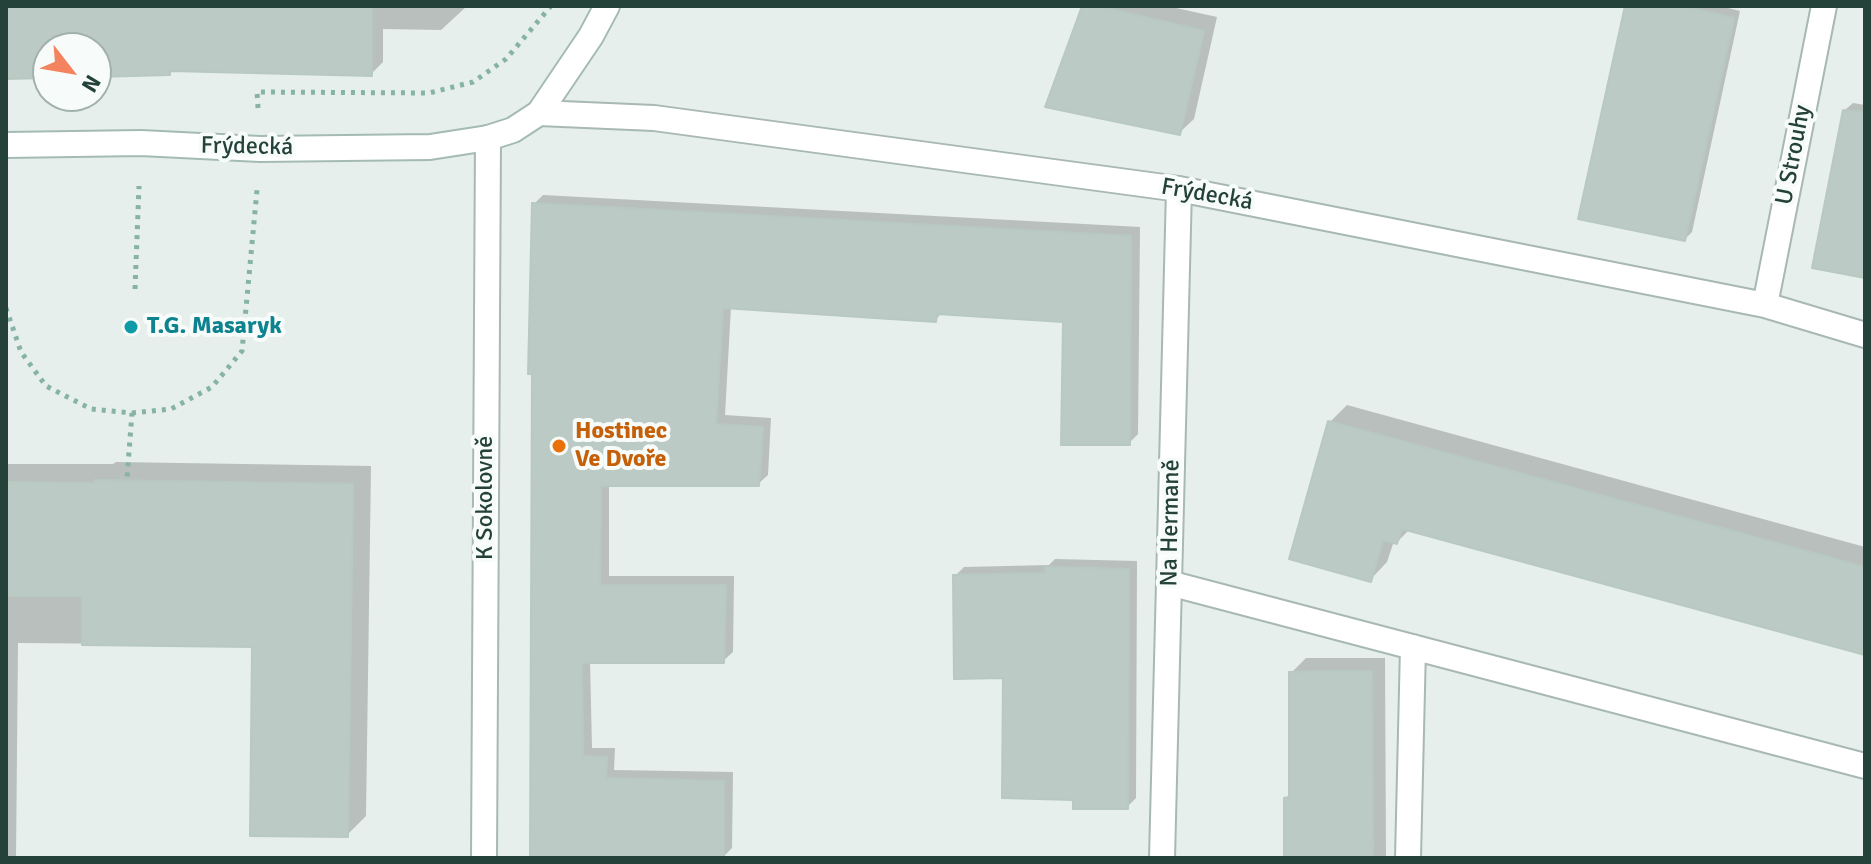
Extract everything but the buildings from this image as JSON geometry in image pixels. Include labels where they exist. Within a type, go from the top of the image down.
[{"type":"street","points":[[539,113],[591,36],[607,6]]},
{"type":"street","name":"U Strouhy","points":[[1765,305],[1824,6]]},
{"type":"street","name":"Frýdecká","points":[[6,145],[141,143],[260,149],[430,147],[488,138],[513,130],[539,113],[654,118],[1179,189],[1765,305],[1865,335]]},
{"type":"street","name":"K Sokolovně","points":[[484,858],[488,138]]},
{"type":"street","name":"Na Hermaně","points":[[1162,858],[1179,189]]},
{"type":"street","points":[[1169,583],[1865,766]]},
{"type":"street","points":[[1408,858],[1413,647]]},
{"type":"path","points":[[257,92],[429,93],[473,82],[506,59],[551,6]]},
{"type":"path","points":[[135,289],[141,143]]},
{"type":"path","points":[[6,308],[21,352],[46,386],[91,409],[132,413],[171,409],[212,387],[242,351],[260,149]]},
{"type":"path","points":[[127,478],[132,413]]},
{"type":"place","name":"T.G. Masaryk","points":[[131,327]]},
{"type":"place","name":"Hostinec Ve Dvoře","points":[[559,446]]}]
